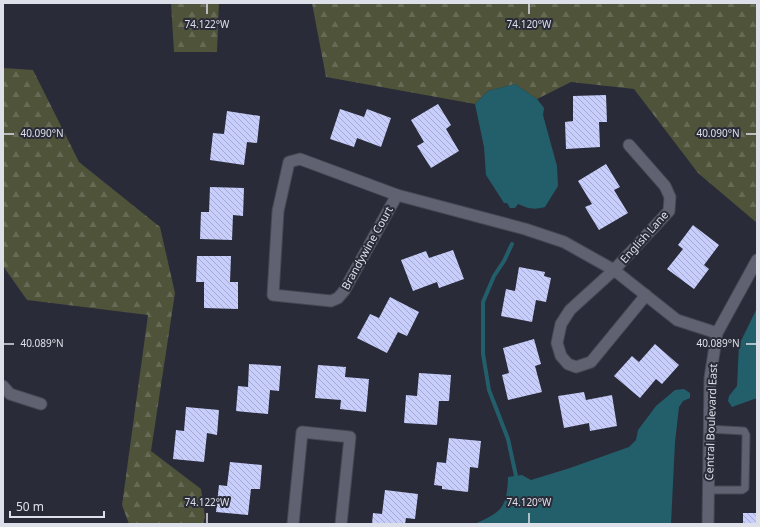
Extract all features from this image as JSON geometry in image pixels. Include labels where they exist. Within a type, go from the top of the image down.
[{"type":"street","name":"English Lane","points":[[614,270],[669,211],[670,197],[665,186],[629,145]]},
{"type":"street","name":"Brandywine Court","points":[[397,195],[344,290],[338,298],[331,301],[273,295],[278,211],[289,162],[300,159],[397,195],[524,229],[564,242],[614,270],[677,320],[716,334]]},
{"type":"street","name":"Central Boulevard East","points":[[708,524],[710,378],[716,334],[757,260]]},
{"type":"street","points":[[614,270],[570,310],[561,324],[557,342],[561,356],[568,364],[576,367],[591,362],[646,295]]},
{"type":"street","points":[[3,386],[10,394],[41,404]]},
{"type":"street","points":[[293,524],[302,432],[350,437],[341,524]]},
{"type":"lane","points":[[708,490],[742,490],[745,488],[746,435],[744,431],[710,429]]},
{"type":"green space","points":[[171,3],[219,3],[217,52],[174,52]]},
{"type":"green space","points":[[312,3],[757,3],[757,223],[698,173],[634,89],[571,82],[537,99],[515,84],[488,91],[475,104],[326,77]]},
{"type":"green space","points":[[3,68],[33,70],[79,162],[160,227],[175,293],[151,451],[201,489],[205,517],[203,524],[129,524],[122,505],[148,315],[27,300],[3,266]]},
{"type":"water","points":[[515,84],[537,99],[544,108],[543,115],[557,166],[558,186],[545,207],[531,208],[518,204],[515,208],[510,208],[507,203],[504,203],[486,175],[484,147],[475,104],[488,91]]},
{"type":"water","points":[[757,308],[757,398],[732,407],[728,401],[729,396],[737,386],[739,345]]},
{"type":"water","points":[[684,389],[690,393],[690,398],[683,401],[679,407],[675,442],[671,524],[474,524],[491,516],[501,508],[506,496],[508,477],[522,475],[531,480],[629,447],[636,440],[638,430],[656,406],[675,390]]},
{"type":"building","points":[[606,95],[607,122],[599,122],[600,147],[566,149],[565,122],[573,121],[573,96]]},
{"type":"building","points":[[438,104],[451,125],[446,129],[459,151],[431,168],[417,146],[424,142],[411,120]]},
{"type":"building","points":[[340,109],[364,117],[367,109],[391,118],[381,147],[357,138],[354,147],[330,139]]},
{"type":"building","points":[[227,111],[260,116],[257,143],[247,142],[244,165],[210,160],[213,133],[224,134]]},
{"type":"building","points":[[606,164],[620,187],[614,190],[628,213],[599,230],[585,207],[592,204],[578,181]]},
{"type":"building","points":[[210,187],[244,188],[243,216],[233,215],[232,240],[200,239],[201,212],[209,212]]},
{"type":"building","points":[[693,225],[719,245],[704,265],[709,269],[694,289],[667,269],[683,249],[678,245]]},
{"type":"building","points":[[453,250],[464,279],[439,288],[437,282],[413,291],[401,260],[426,251],[429,258]]},
{"type":"building","points":[[197,256],[231,256],[230,282],[238,282],[238,309],[204,308],[204,282],[196,282]]},
{"type":"building","points":[[519,267],[545,272],[544,276],[551,278],[546,302],[536,300],[532,322],[501,316],[506,289],[515,291]]},
{"type":"building","points":[[390,297],[419,312],[407,336],[398,332],[387,353],[357,338],[370,314],[379,318]]},
{"type":"building","points":[[534,339],[541,364],[535,366],[542,392],[508,400],[502,375],[509,373],[503,348]]},
{"type":"building","points":[[655,344],[679,365],[662,384],[656,379],[640,398],[614,376],[632,356],[639,362]]},
{"type":"building","points":[[249,364],[281,366],[279,391],[270,390],[268,414],[236,411],[238,386],[248,387]]},
{"type":"building","points":[[318,365],[346,367],[345,377],[369,379],[366,412],[340,409],[341,400],[315,398]]},
{"type":"building","points":[[419,373],[451,375],[449,401],[439,401],[437,425],[404,423],[406,395],[417,396]]},
{"type":"building","points":[[584,392],[586,400],[612,395],[617,426],[590,431],[589,423],[564,428],[558,396]]},
{"type":"building","points":[[186,407],[219,410],[217,435],[207,433],[204,462],[173,459],[176,430],[184,431]]},
{"type":"building","points":[[449,438],[481,441],[478,468],[470,467],[468,492],[442,489],[442,486],[434,485],[437,462],[446,463]]},
{"type":"building","points":[[230,462],[262,465],[260,489],[251,489],[248,515],[216,512],[219,485],[227,486]]},
{"type":"building","points":[[385,490],[418,494],[415,519],[406,518],[405,524],[372,524],[373,513],[382,514]]},
{"type":"building","points":[[743,513],[757,513],[757,524],[743,524]]},
{"type":"waterway","points":[[512,244],[504,261],[494,276],[483,302],[483,354],[489,390],[508,439],[516,476]]}]
